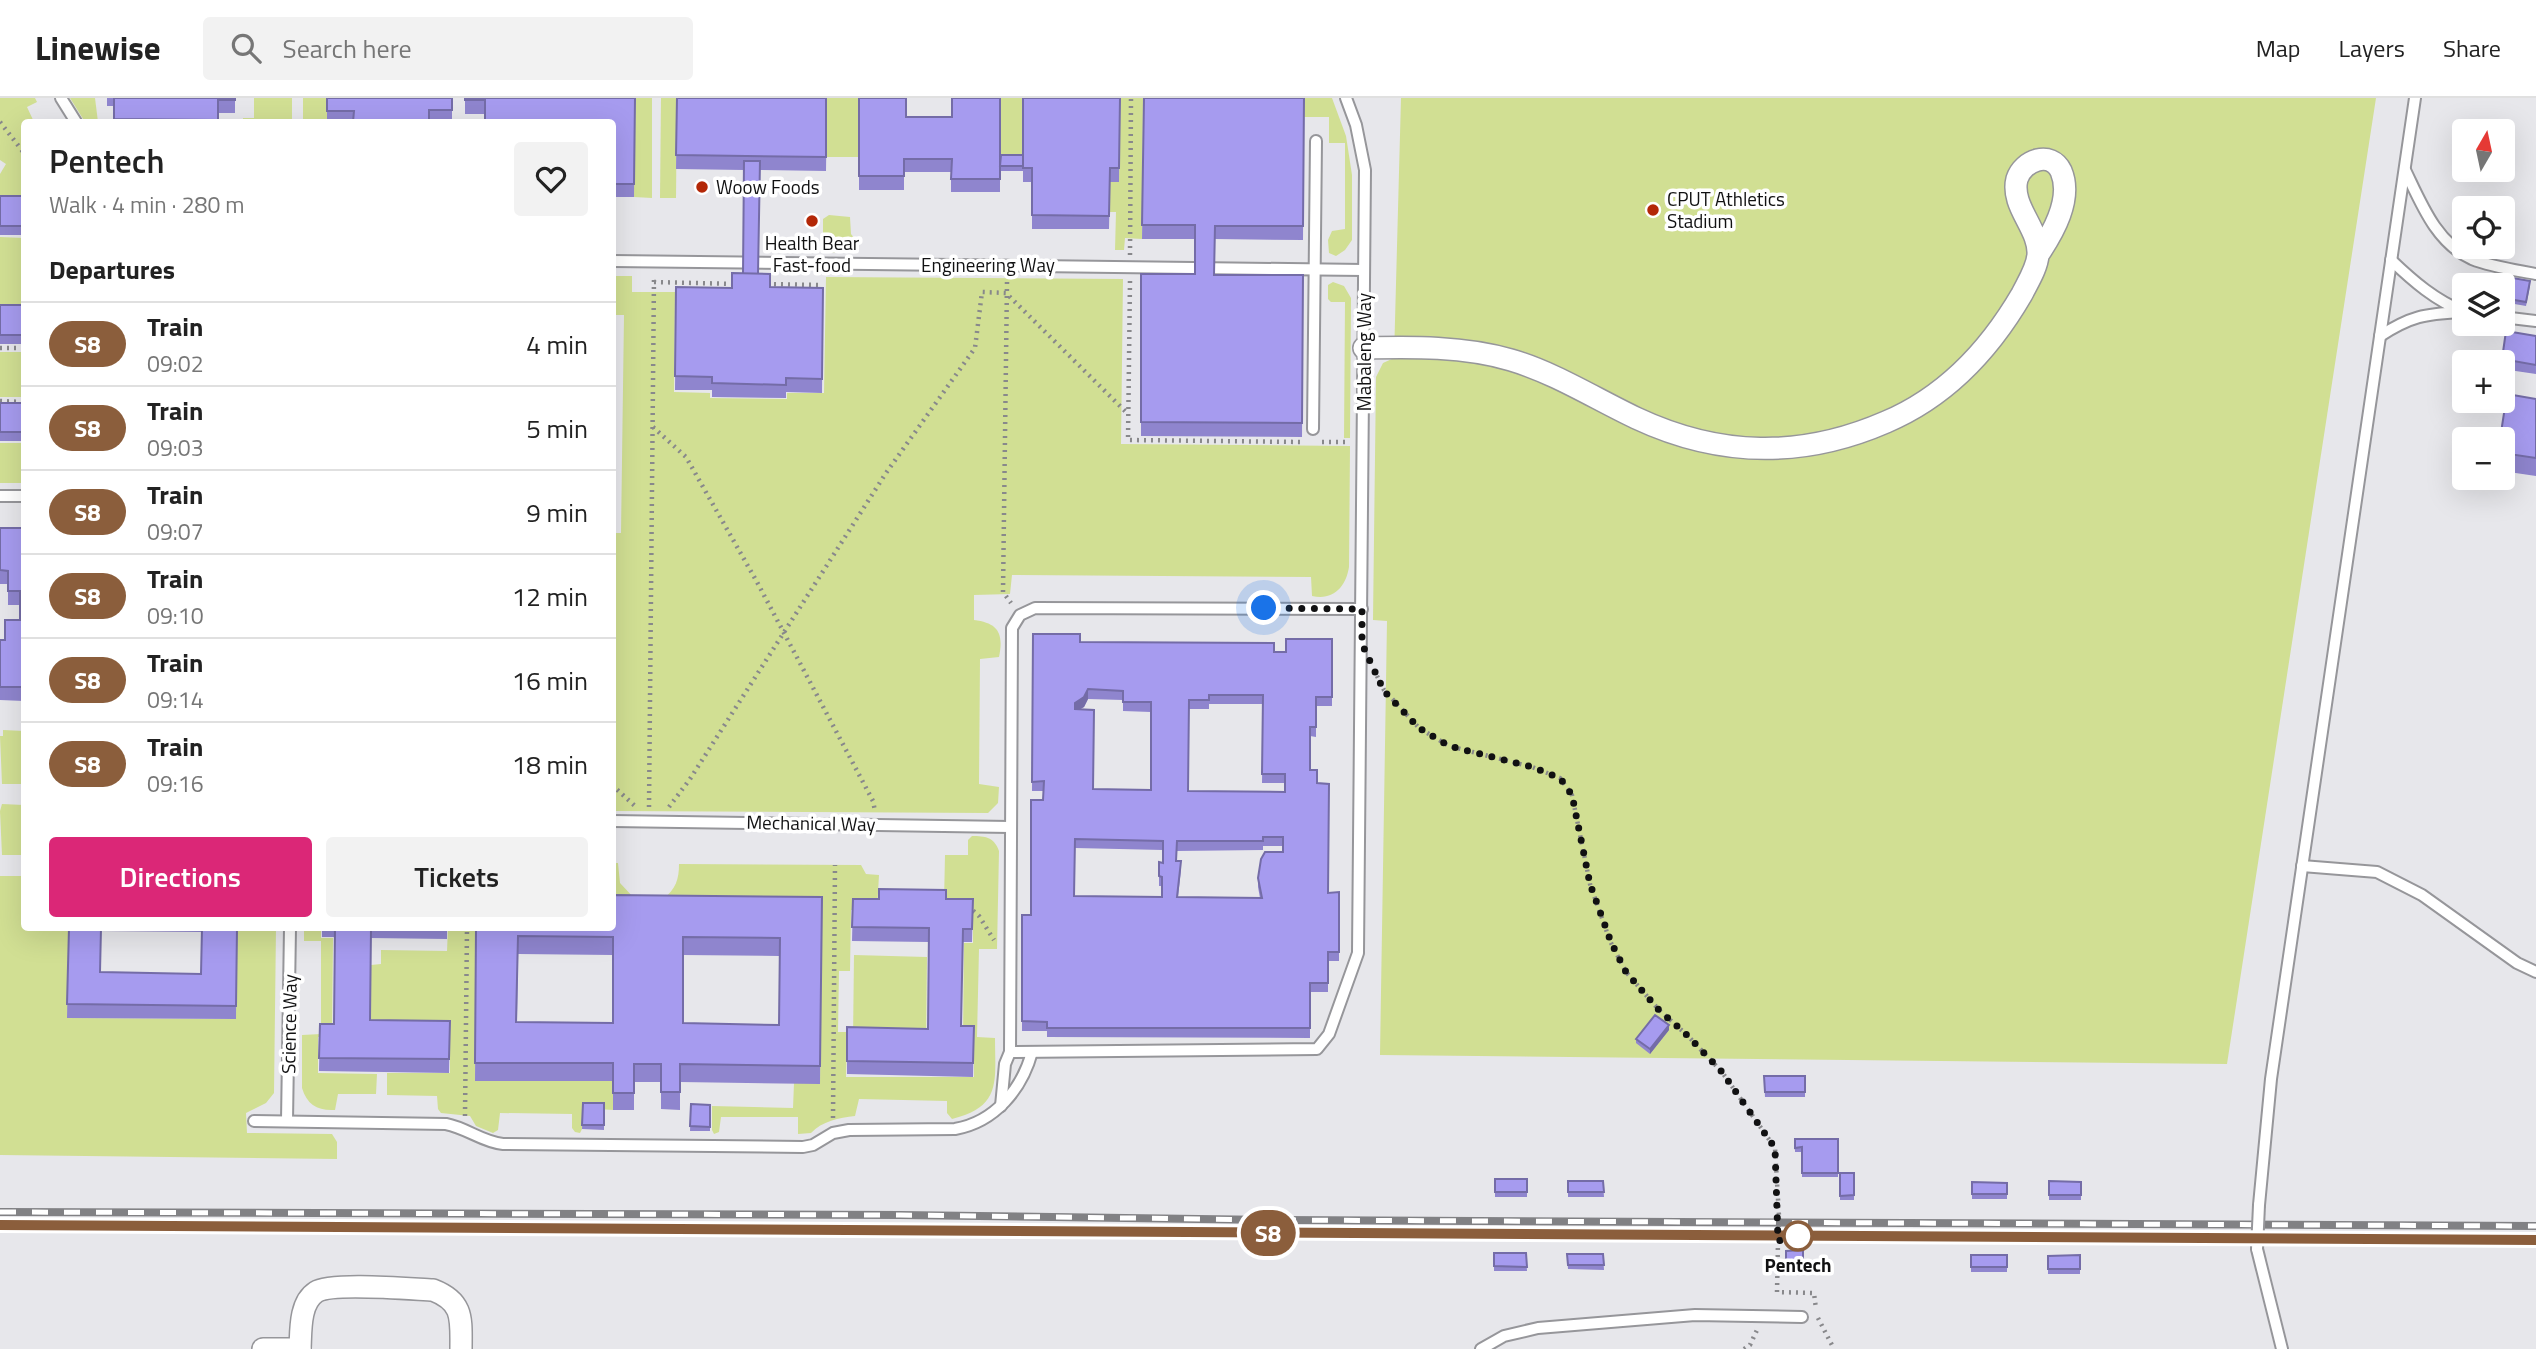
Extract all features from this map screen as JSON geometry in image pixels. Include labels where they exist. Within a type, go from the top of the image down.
[{"type":"street","points":[[1364,348],[1454,350],[1509,359],[1569,383],[1638,419],[1701,442],[1742,449],[1794,448],[1853,435],[1886,423],[1922,405],[1960,375],[2010,315],[2027,284],[2038,255]]},
{"type":"street","points":[[263,1349],[300,1349],[302,1317],[307,1304],[316,1292],[334,1288],[433,1290],[447,1296],[458,1307],[461,1349]]},
{"type":"lane","points":[[61,98],[74,119]]},
{"type":"lane","name":"Mabaleng Way","points":[[1010,1052],[1317,1049],[1329,1034],[1358,953],[1365,170],[1356,125],[1346,98]]},
{"type":"lane","points":[[2282,1349],[2257,1249],[2271,1079],[2415,98]]},
{"type":"lane","points":[[1313,429],[1316,141]]},
{"type":"lane","points":[[2404,170],[2428,216],[2453,247],[2471,258],[2536,274]]},
{"type":"lane","points":[[927,264],[928,252]]},
{"type":"lane","name":"Engineering Way","points":[[616,261],[776,258],[927,264],[1315,267],[1364,270]]},
{"type":"lane","points":[[2391,260],[2417,286],[2452,306]]},
{"type":"lane","points":[[2380,336],[2409,319],[2426,314],[2452,313]]},
{"type":"lane","points":[[2515,319],[2536,321]]},
{"type":"lane","points":[[0,496],[21,496]]},
{"type":"lane","points":[[1001,1106],[1005,1064],[1010,1052],[1012,628],[1020,615],[1035,608],[1362,609]]},
{"type":"lane","name":"Mechanical Way","points":[[616,821],[1010,827]]},
{"type":"lane","points":[[2302,866],[2377,872],[2422,895],[2517,963],[2536,972]]},
{"type":"lane","name":"Science Way","points":[[287,1121],[290,931]]},
{"type":"lane","points":[[254,1121],[446,1124],[492,1143],[503,1144],[803,1147],[813,1145],[832,1133],[849,1130],[956,1129],[980,1121],[1001,1106],[1022,1079],[1032,1052]]},
{"type":"lane","points":[[1481,1349],[1504,1336],[1538,1328],[1695,1315],[1802,1317]]},
{"type":"path","points":[[1131,98],[1128,440],[1295,439],[1363,443]]},
{"type":"path","points":[[0,122],[21,149]]},
{"type":"path","points":[[649,811],[654,262]]},
{"type":"path","points":[[1007,265],[1003,592],[1020,615]]},
{"type":"path","points":[[654,282],[750,284]]},
{"type":"path","points":[[682,283],[682,292]]},
{"type":"path","points":[[764,284],[818,285],[818,301]]},
{"type":"path","points":[[616,789],[640,810],[667,809],[690,779],[886,473],[975,348],[982,292],[1006,293],[1128,414]]},
{"type":"path","points":[[0,348],[21,348]]},
{"type":"path","points":[[0,401],[21,401]]},
{"type":"path","points":[[652,427],[686,457],[873,801],[877,824]]},
{"type":"path","points":[[1362,644],[1384,691],[1419,728],[1449,746],[1532,767],[1560,778],[1572,795],[1590,884],[1611,942],[1626,972],[1659,1010],[1722,1072],[1775,1148],[1779,1216],[1777,1292],[1814,1293],[1818,1321],[1834,1349]]},
{"type":"path","points":[[832,1133],[835,864]]},
{"type":"path","points":[[965,904],[974,908],[1010,969]]},
{"type":"path","points":[[464,1131],[467,931]]},
{"type":"path","points":[[1744,1349],[1750,1347]]},
{"type":"green space","points":[[0,98],[35,98],[37,102],[27,107],[33,119],[21,119],[21,205],[0,204],[0,174],[6,164],[0,160]]},
{"type":"green space","points":[[70,98],[95,98],[98,119],[83,119]]},
{"type":"green space","points":[[254,98],[292,98],[292,119],[243,119],[254,118]]},
{"type":"green space","points":[[303,98],[327,98],[327,119],[303,119]]},
{"type":"green space","points":[[635,98],[652,98],[652,198],[634,197]]},
{"type":"green space","points":[[661,98],[677,98],[676,198],[660,198]]},
{"type":"green space","points":[[826,98],[859,98],[859,157],[826,157]]},
{"type":"green space","points":[[1001,98],[1024,98],[1023,160],[1001,160]]},
{"type":"green space","points":[[1120,98],[1143,98],[1142,239],[1125,238],[1124,250],[1115,250],[1116,212],[1109,212],[1110,182],[1119,182]]},
{"type":"green space","points":[[1304,98],[1332,98],[1346,136],[1352,175],[1352,240],[1345,250],[1336,256],[1329,253],[1328,240],[1332,231],[1345,229],[1345,143],[1329,143],[1329,117],[1304,117]]},
{"type":"green space","points":[[1401,98],[2376,98],[2227,1064],[1380,1055],[1387,621],[1373,620],[1376,377],[1383,363],[1394,358]]},
{"type":"green space","points":[[829,215],[850,217],[855,253],[826,252],[823,249],[823,219]]},
{"type":"green space","points":[[0,237],[21,238],[21,309],[0,309]]},
{"type":"green space","points":[[616,276],[632,276],[632,292],[675,292],[674,392],[710,393],[710,398],[787,399],[787,393],[824,393],[826,277],[1123,279],[1121,444],[1350,446],[1349,567],[1345,580],[1333,594],[1320,597],[1312,596],[1311,577],[1012,575],[1010,594],[974,595],[974,620],[994,627],[1001,642],[999,657],[980,659],[979,784],[999,787],[998,803],[988,813],[616,811],[616,533],[621,533],[624,315],[616,315]]},
{"type":"green space","points":[[1333,282],[1344,286],[1351,298],[1350,438],[1344,438],[1345,302],[1331,302],[1328,299],[1328,285]]},
{"type":"green space","points":[[0,352],[21,352],[21,397],[0,397]]},
{"type":"green space","points":[[0,443],[21,443],[21,483],[0,483]]},
{"type":"green space","points":[[3,730],[21,731],[21,784],[2,784],[0,736],[3,736]]},
{"type":"green space","points":[[2,804],[21,805],[21,855],[2,855]]},
{"type":"green space","points":[[972,836],[988,838],[995,843],[999,851],[997,949],[979,949],[977,1037],[995,1038],[995,1079],[988,1099],[968,1114],[952,1119],[947,1113],[947,1101],[859,1099],[855,1116],[826,1123],[811,1133],[798,1134],[798,1117],[721,1117],[719,1132],[714,1134],[712,1106],[793,1108],[794,1083],[820,1083],[822,916],[663,899],[676,883],[679,864],[861,865],[866,874],[879,875],[877,910],[851,910],[850,971],[839,971],[838,1032],[847,1032],[846,1077],[974,1077],[974,1039],[963,1038],[964,943],[973,943],[973,912],[948,910],[944,902],[945,855],[968,855],[968,840]]},
{"type":"green space","points":[[616,863],[620,883],[634,898],[616,910]]},
{"type":"green space","points":[[0,876],[21,876],[21,931],[69,931],[68,1018],[236,1019],[237,931],[276,931],[274,1093],[266,1103],[246,1113],[247,1133],[332,1134],[337,1142],[337,1159],[0,1155]]},
{"type":"green space","points":[[304,931],[321,931],[321,938],[333,938],[332,1036],[318,1037],[318,1073],[377,1074],[376,1094],[338,1094],[335,1110],[314,1106],[302,1088],[302,1035],[321,1034],[321,941],[304,941]]},
{"type":"green space","points":[[448,931],[476,931],[475,1081],[613,1081],[613,1110],[583,1108],[580,1133],[572,1128],[572,1114],[500,1113],[498,1130],[493,1133],[476,1126],[470,1116],[441,1113],[437,1096],[387,1095],[387,1073],[450,1073],[450,1034],[381,1033],[371,1023],[371,965],[381,964],[381,950],[447,951]]},
{"type":"green space","points":[[854,955],[927,957],[926,1040],[853,1039]]},
{"type":"building","points":[[114,98],[235,98],[218,100],[218,119],[114,119]]},
{"type":"building","points":[[327,98],[452,98],[452,110],[429,110],[429,119],[353,119],[354,111],[327,111]]},
{"type":"building","points":[[635,98],[634,184],[616,184],[616,119],[485,119],[485,100],[465,100]]},
{"type":"building","points":[[677,98],[826,98],[826,157],[676,155]]},
{"type":"building","points":[[859,98],[906,98],[906,117],[952,117],[952,98],[1000,98],[1000,179],[951,179],[952,159],[904,159],[904,176],[859,176]]},
{"type":"building","points":[[1023,98],[1120,98],[1119,168],[1110,168],[1109,216],[1032,215],[1032,168],[1023,168]]},
{"type":"building","points":[[1144,98],[1304,98],[1303,226],[1215,226],[1214,275],[1303,275],[1302,423],[1141,422],[1141,274],[1195,274],[1195,225],[1142,225]]},
{"type":"building","points":[[1001,155],[1023,155],[1023,166],[1000,166]]},
{"type":"building","points":[[744,161],[760,161],[758,274],[743,274]]},
{"type":"building","points":[[0,196],[21,196],[21,226],[0,226]]},
{"type":"building","points":[[732,273],[770,274],[770,287],[823,288],[822,379],[786,378],[786,385],[712,383],[712,377],[675,376],[676,287],[732,288]]},
{"type":"building","points":[[2515,278],[2530,281],[2526,302],[2515,300]]},
{"type":"building","points":[[0,305],[21,305],[21,335],[0,335]]},
{"type":"building","points":[[2515,332],[2536,336],[2536,365],[2515,361],[2515,350],[2503,350],[2505,336],[2515,336]]},
{"type":"building","points":[[2515,395],[2536,399],[2536,458],[2515,455],[2515,427],[2502,427],[2504,413],[2515,413]]},
{"type":"building","points":[[0,403],[21,403],[21,432],[0,432]]},
{"type":"building","points":[[0,528],[21,528],[21,687],[0,687],[0,640],[5,640],[5,620],[20,620],[20,591],[8,591],[8,571],[0,570]]},
{"type":"building","points":[[1033,634],[1080,634],[1080,642],[1274,643],[1274,652],[1286,652],[1286,639],[1332,639],[1332,697],[1316,697],[1316,727],[1310,727],[1310,770],[1317,770],[1317,783],[1329,784],[1328,893],[1339,892],[1339,952],[1328,952],[1328,983],[1310,983],[1310,1028],[1047,1028],[1047,1022],[1022,1021],[1022,915],[1031,915],[1031,800],[1043,800],[1044,781],[1032,782]],"holes":[[[1088,689],[1123,691],[1123,702],[1151,702],[1151,790],[1093,789],[1094,710],[1075,709],[1075,703],[1084,697]],[[1209,695],[1263,695],[1262,774],[1285,774],[1285,792],[1188,791],[1189,700],[1209,700]],[[1263,837],[1283,837],[1283,852],[1265,852],[1261,859],[1258,878],[1262,898],[1177,897],[1181,861],[1176,861],[1177,841],[1263,841]],[[1075,839],[1163,841],[1163,863],[1159,862],[1162,897],[1074,896]]]},
{"type":"building","points":[[879,889],[946,890],[946,899],[973,899],[972,929],[963,929],[961,1026],[974,1026],[973,1063],[847,1061],[847,1027],[928,1029],[929,928],[852,927],[853,899],[879,899]]},
{"type":"building","points":[[616,895],[822,897],[820,1066],[680,1064],[680,1092],[661,1092],[661,1064],[634,1064],[634,1093],[613,1093],[613,1063],[475,1063],[476,931],[616,931]],"holes":[[[518,936],[613,937],[613,1023],[516,1022]],[[683,937],[780,938],[779,1025],[683,1023]]]},
{"type":"building","points":[[69,931],[101,931],[100,972],[201,974],[202,931],[237,931],[236,1006],[67,1004]]},
{"type":"building","points":[[335,931],[371,931],[370,1020],[450,1021],[449,1059],[319,1058],[320,1024],[334,1024]]},
{"type":"building","points":[[1655,1015],[1669,1025],[1650,1049],[1636,1039]]},
{"type":"building","points":[[1764,1076],[1805,1076],[1805,1092],[1765,1092]]},
{"type":"building","points":[[583,1103],[604,1103],[604,1125],[582,1125]]},
{"type":"building","points":[[691,1104],[710,1105],[710,1127],[690,1126]]},
{"type":"building","points":[[1795,1139],[1838,1139],[1838,1173],[1802,1173],[1802,1147],[1795,1148]]},
{"type":"building","points":[[1840,1173],[1854,1173],[1854,1195],[1840,1196]]},
{"type":"building","points":[[1495,1179],[1527,1179],[1527,1192],[1495,1192]]},
{"type":"building","points":[[1568,1181],[1603,1181],[1604,1192],[1568,1192]]},
{"type":"building","points":[[2049,1181],[2081,1182],[2081,1195],[2049,1195]]},
{"type":"building","points":[[1972,1182],[2007,1183],[2007,1194],[1972,1194]]},
{"type":"building","points":[[1803,1250],[1803,1267],[1786,1267],[1786,1251]]},
{"type":"building","points":[[1494,1253],[1526,1253],[1527,1267],[1494,1266]]},
{"type":"building","points":[[1567,1254],[1603,1254],[1604,1265],[1568,1265]]},
{"type":"building","points":[[1971,1255],[2007,1255],[2007,1267],[1971,1267]]},
{"type":"building","points":[[2080,1255],[2080,1269],[2048,1269],[2048,1256]]},
{"type":"railway","points":[[0,1212],[2536,1226]]},
{"type":"railway","points":[[0,1225],[2536,1240]]},
{"type":"train","name":"S8","points":[[0,1225],[2536,1240]]},
{"type":"place","name":"Woow Foods","points":[[702,187]]},
{"type":"place","name":"CPUT Athletics Stadium","points":[[1653,210]]},
{"type":"place","name":"Health Bear Fast-food","points":[[812,221]]},
{"type":"place","name":"Pentech","points":[[1798,1236]]},
{"type":"route","points":[[1264,608],[1362,609],[1362,644],[1384,691],[1419,728],[1449,746],[1532,767],[1560,778],[1572,795],[1590,884],[1611,942],[1626,972],[1659,1010],[1722,1072],[1746,1110],[1770,1140],[1775,1148],[1778,1241],[1798,1236]]}]
